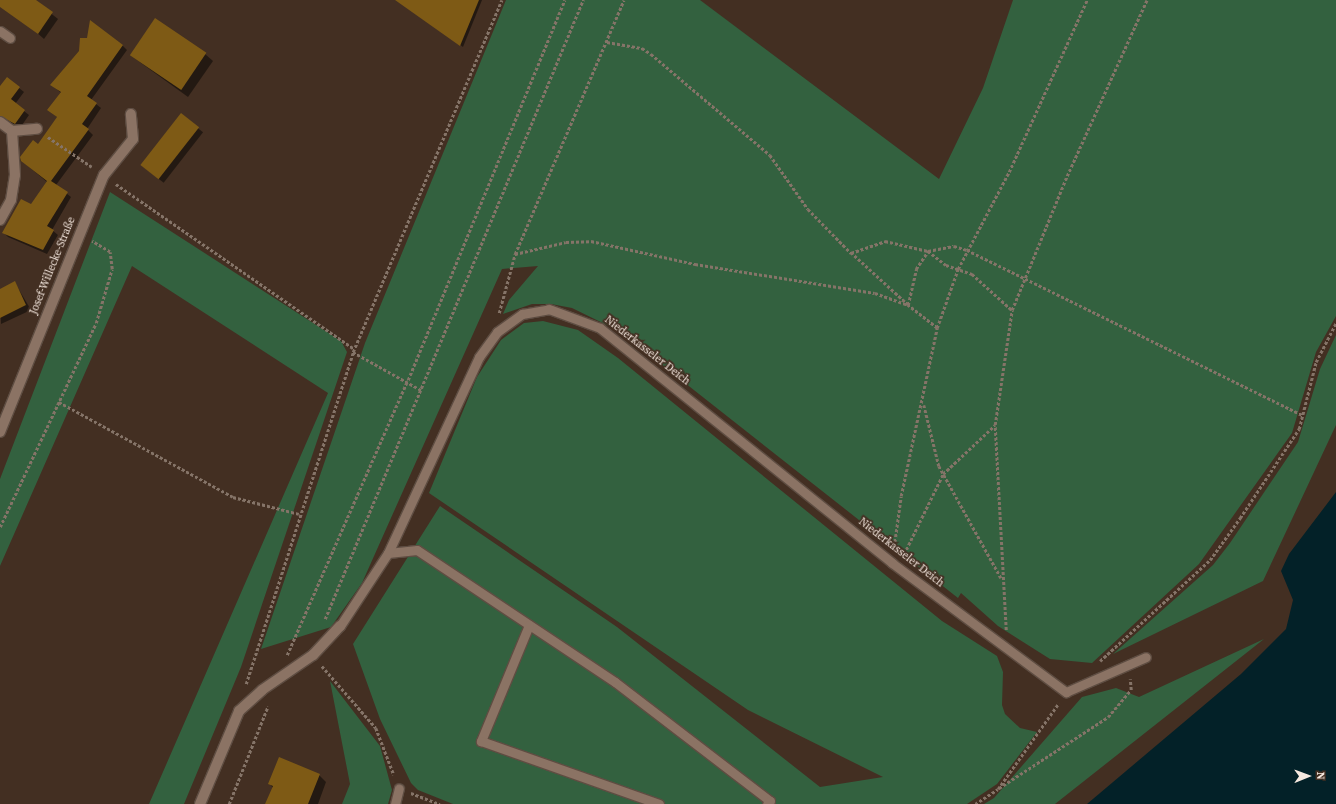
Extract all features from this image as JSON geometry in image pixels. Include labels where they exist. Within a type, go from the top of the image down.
[{"type":"street","name":"Josef-Willecke-Straße","points":[[0,432],[78,233],[104,175],[133,139],[132,114]]},
{"type":"street","points":[[0,122],[12,131],[37,129]]},
{"type":"street","points":[[0,220],[11,200],[15,175],[12,131]]},
{"type":"street","name":"Niederkasseler Deich","points":[[200,804],[239,712],[279,676],[313,655],[340,626]]},
{"type":"lane","points":[[0,31],[10,38]]},
{"type":"lane","name":"Niederkasseler Deich","points":[[340,626],[388,553],[479,357],[497,332],[522,314],[549,309],[600,328],[892,563],[1008,647],[1066,692]]},
{"type":"lane","points":[[388,553],[417,550],[615,682],[770,801],[767,804]]},
{"type":"lane","points":[[529,625],[481,741],[659,804]]},
{"type":"lane","points":[[1066,692],[1146,657]]},
{"type":"lane","points":[[395,804],[399,788]]},
{"type":"path","points":[[239,712],[254,652],[353,350],[502,0]]},
{"type":"path","points":[[229,804],[291,643],[408,380],[564,0]]},
{"type":"path","points":[[326,641],[323,623],[422,390],[584,0]]},
{"type":"path","points":[[497,332],[501,299],[515,254],[624,0]]},
{"type":"path","points":[[1002,578],[943,474],[932,446],[924,402],[924,378],[937,328],[958,269],[1009,172],[1087,0]]},
{"type":"path","points":[[1008,647],[1002,578],[995,425],[1012,310],[1067,176],[1147,0]]},
{"type":"path","points":[[607,42],[642,48],[754,140],[784,170],[808,209],[851,253],[908,305],[937,328]]},
{"type":"path","points":[[37,129],[353,350],[408,380],[422,390]]},
{"type":"path","points":[[0,527],[96,323],[112,269],[110,252],[78,233]]},
{"type":"path","points":[[515,254],[566,242],[591,241],[695,264],[875,292],[908,305]]},
{"type":"path","points":[[851,253],[885,241],[928,251],[958,269],[972,274],[1012,310]]},
{"type":"path","points":[[908,305],[916,269],[928,251],[954,246],[967,250],[1024,280],[1303,415]]},
{"type":"path","points":[[1096,665],[1210,560],[1291,445],[1303,415],[1316,362],[1336,323]]},
{"type":"path","points":[[59,402],[233,496],[299,514]]},
{"type":"path","points":[[892,563],[901,496],[924,402]]},
{"type":"path","points":[[892,563],[903,556],[943,474],[995,425]]},
{"type":"path","points":[[313,655],[376,728],[399,788],[440,804]]},
{"type":"path","points":[[975,804],[1051,757],[1108,717],[1131,690],[1130,676],[1136,661]]},
{"type":"path","points":[[998,789],[1046,726],[1066,692]]},
{"type":"green space","points":[[506,0],[700,0],[939,179],[983,88],[1013,0],[1336,0],[1336,316],[1316,352],[1292,433],[1199,564],[1092,663],[1050,659],[998,626],[961,593],[958,598],[619,331],[572,308],[551,304],[532,304],[503,314],[509,300],[538,266],[502,269],[362,583],[331,627],[261,649],[365,343]]},
{"type":"green space","points":[[110,192],[341,341],[347,352],[241,667],[184,804],[149,804],[328,393],[132,266],[0,566],[0,479]]},
{"type":"green space","points":[[543,321],[578,330],[618,358],[942,621],[997,656],[1003,672],[1002,705],[1005,714],[1020,728],[1037,732],[997,784],[967,804],[453,804],[418,790],[411,783],[380,719],[353,644],[440,506],[617,627],[820,787],[883,777],[748,710],[429,493],[477,377],[501,340],[524,323]]},
{"type":"green space","points":[[1336,335],[1336,425],[1263,581],[1113,654],[1213,565],[1230,543],[1298,442],[1320,369]]},
{"type":"green space","points":[[1264,639],[1055,804],[984,804],[994,798],[1082,697],[1116,688],[1139,697]]},
{"type":"green space","points":[[330,681],[380,746],[392,790],[388,804],[342,804],[350,784]]},
{"type":"water","points":[[1336,492],[1336,804],[1087,804],[1241,674],[1286,629],[1293,600],[1281,571],[1289,554]]},
{"type":"building","points":[[0,0],[36,0],[53,12],[38,34],[0,7]]},
{"type":"building","points":[[395,0],[479,0],[460,46]]},
{"type":"building","points":[[155,18],[206,53],[181,90],[130,55]]},
{"type":"building","points":[[90,20],[123,45],[87,96],[97,103],[82,124],[89,129],[51,181],[68,192],[47,226],[54,230],[43,250],[2,233],[21,199],[31,204],[47,181],[21,161],[20,157],[33,140],[38,144],[57,117],[47,110],[61,92],[50,85],[79,51],[80,38],[87,38]]},
{"type":"building","points":[[7,77],[20,87],[11,99],[25,110],[15,124],[0,116],[0,86]]},
{"type":"building","points":[[181,113],[199,127],[158,179],[140,165]]},
{"type":"building","points":[[15,281],[26,305],[0,318],[0,289]]},
{"type":"building","points":[[279,757],[320,774],[308,804],[265,804],[273,786],[268,784]]}]
